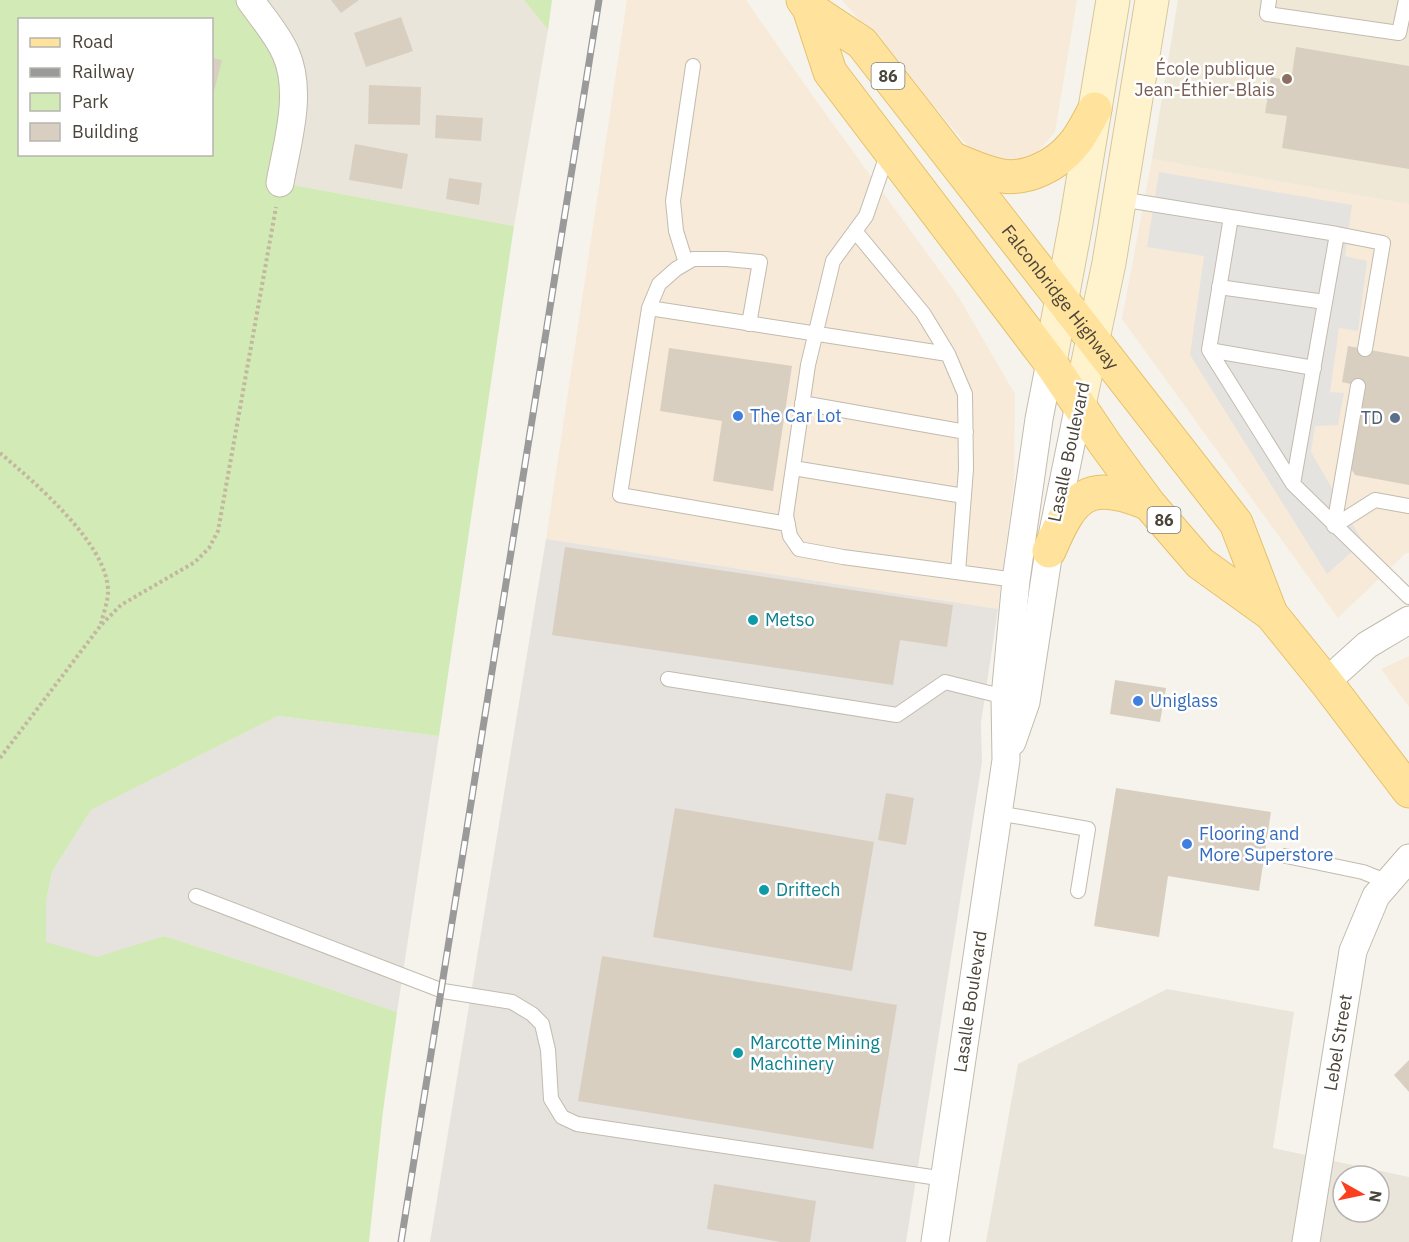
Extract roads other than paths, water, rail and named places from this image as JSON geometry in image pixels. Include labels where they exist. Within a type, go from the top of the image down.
[{"type":"main road","name":"Lasalle Boulevard","points":[[1050,362],[1113,0]]},
{"type":"main road","name":"Lasalle Boulevard","points":[[1079,405],[1109,263],[1152,0]]},
{"type":"main road","name":"Falconbridge Highway","points":[[806,4],[830,72],[1050,362],[1149,504],[1200,563],[1271,614],[1409,791]]},
{"type":"main road","name":"Falconbridge Highway","points":[[806,4],[862,43],[1236,523],[1271,614]]},
{"type":"main road","points":[[953,159],[1004,177],[1026,175],[1060,158],[1073,145],[1095,109]]},
{"type":"main road","points":[[1048,551],[1062,519],[1077,501],[1104,492],[1117,493],[1149,504]]},
{"type":"street","points":[[250,0],[286,55],[293,79],[293,105],[280,183]]},
{"type":"street","name":"Lasalle Boulevard","points":[[934,1242],[1006,760],[1005,697],[1016,580],[1039,419],[1050,362]]},
{"type":"street","name":"Lasalle Boulevard","points":[[1006,760],[1026,702],[1048,551],[1079,405]]},
{"type":"street","points":[[1326,682],[1367,645],[1409,620]]},
{"type":"street","name":"Lebel Street","points":[[1306,1242],[1353,951],[1376,896],[1409,858]]},
{"type":"lane","points":[[1269,0],[1267,14],[1399,33],[1406,0]]},
{"type":"lane","points":[[686,263],[676,231],[673,201],[693,66]]},
{"type":"lane","points":[[889,150],[866,216],[833,261],[808,365],[786,515],[790,536],[799,549],[1016,580]]},
{"type":"lane","points":[[1120,199],[1383,243],[1365,349]]},
{"type":"lane","points":[[1231,217],[1209,350],[1293,484],[1409,597]]},
{"type":"lane","points":[[855,231],[922,313],[948,354],[965,394],[966,469],[958,572]]},
{"type":"lane","points":[[1293,484],[1337,234]]},
{"type":"lane","points":[[749,324],[760,262],[693,259],[676,269],[659,284],[649,308],[620,495],[788,524]]},
{"type":"lane","points":[[1219,287],[1325,303]]},
{"type":"lane","points":[[649,308],[948,354]]},
{"type":"lane","points":[[1209,350],[1314,368]]},
{"type":"lane","points":[[1334,526],[1359,386]]},
{"type":"lane","points":[[802,404],[966,432]]},
{"type":"lane","points":[[793,468],[964,496]]},
{"type":"lane","points":[[1334,526],[1375,500],[1409,506]]},
{"type":"lane","points":[[668,679],[897,714],[945,682],[1005,697]]},
{"type":"lane","points":[[998,813],[1088,829],[1078,891]]},
{"type":"lane","points":[[1286,856],[1363,872],[1388,882]]},
{"type":"lane","points":[[196,896],[442,991],[512,1002],[532,1014],[542,1024],[548,1050],[551,1099],[562,1117],[577,1124],[945,1179]]},
{"type":"railway","points":[[401,1242],[599,0]]},
{"type":"place","name":"École publique Jean-Éthier-Blais","points":[[1287,79]]},
{"type":"place","name":"The Car Lot","points":[[738,416]]},
{"type":"place","name":"TD","points":[[1395,418]]},
{"type":"place","name":"Metso","points":[[753,620]]},
{"type":"place","name":"Uniglass","points":[[1138,701]]},
{"type":"place","name":"Flooring and More Superstore","points":[[1187,844]]},
{"type":"place","name":"Driftech","points":[[764,890]]},
{"type":"place","name":"Marcotte Mining Machinery","points":[[738,1053]]}]
